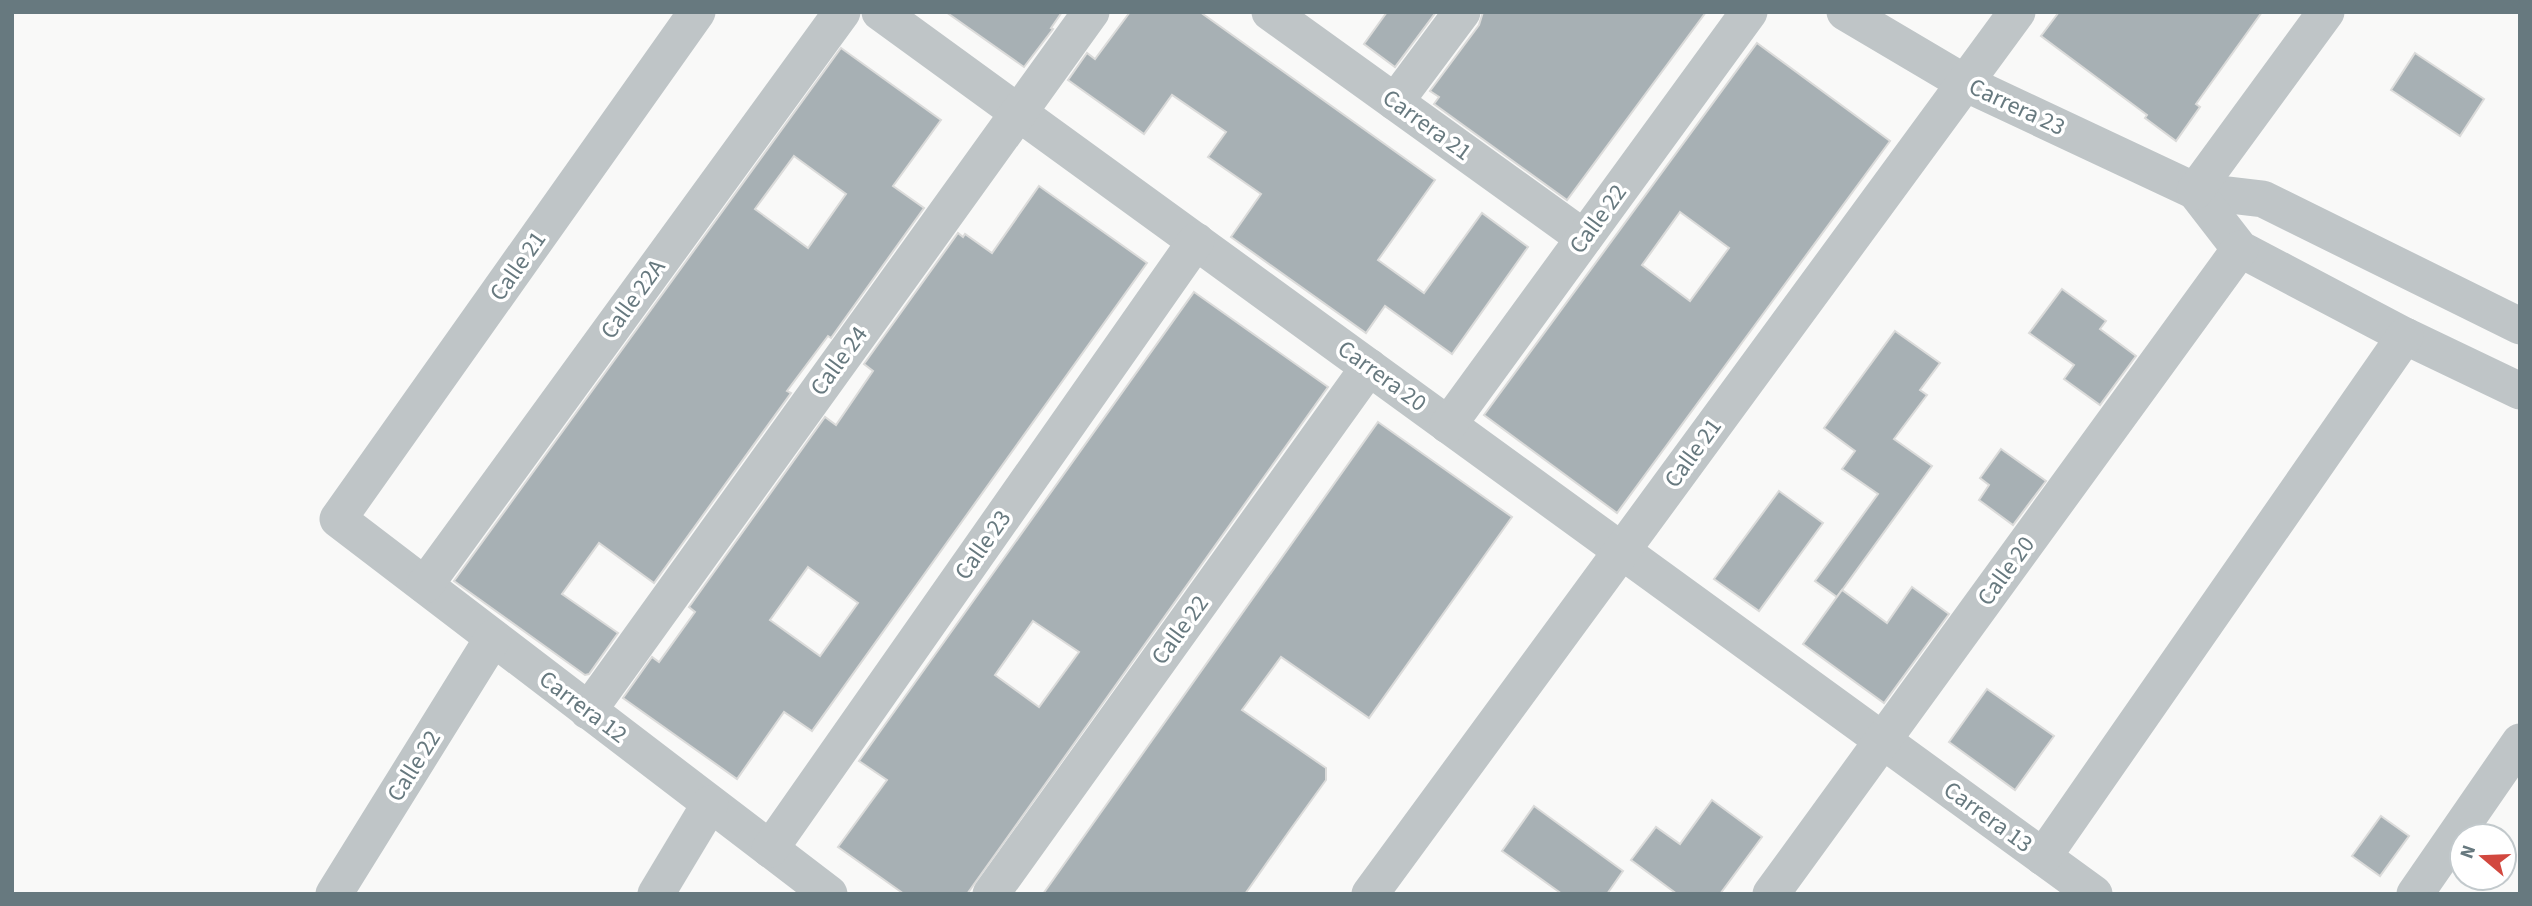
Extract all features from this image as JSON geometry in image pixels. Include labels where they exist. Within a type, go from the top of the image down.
[{"type":"street","name":"Calle 21","points":[[338,519],[697,12]]},
{"type":"street","name":"Calle 22A","points":[[425,585],[842,12]]},
{"type":"street","name":"Carrera 20","points":[[880,12],[1883,740]]},
{"type":"street","name":"Calle 24","points":[[588,710],[1091,12]]},
{"type":"street","name":"Carrera 21","points":[[1270,12],[1584,238]]},
{"type":"street","points":[[1395,103],[1462,12]]},
{"type":"street","name":"Calle 22","points":[[1448,425],[1748,12]]},
{"type":"street","name":"Carrera 23","points":[[1845,12],[1965,83],[2195,191],[2263,199],[2516,314]]},
{"type":"street","name":"Calle 21","points":[[1370,894],[2017,12]]},
{"type":"street","points":[[2195,191],[2326,12]]},
{"type":"street","name":"Carrera 23","points":[[2195,191],[2240,249],[2405,336],[2520,391]]},
{"type":"street","name":"Calle 23","points":[[770,849],[1196,242]]},
{"type":"street","name":"Calle 20","points":[[1771,894],[2240,249]]},
{"type":"street","points":[[2043,857],[2405,336]]},
{"type":"street","name":"Calle 22","points":[[991,894],[1368,367]]},
{"type":"street","name":"Carrera 12","points":[[338,519],[829,894]]},
{"type":"street","name":"Calle 22","points":[[334,894],[493,638]]},
{"type":"street","name":"Carrera 13","points":[[1883,740],[2094,894]]},
{"type":"street","points":[[2414,894],[2520,742]]},
{"type":"street","points":[[656,894],[710,804]]},
{"type":"building","points":[[946,12],[1062,12],[1051,28],[1053,29],[1024,67]]},
{"type":"building","points":[[1130,12],[1200,12],[1435,180],[1378,260],[1424,293],[1482,213],[1528,247],[1452,354],[1385,306],[1366,333],[1231,237],[1261,194],[1208,157],[1226,132],[1172,95],[1144,134],[1068,80],[1087,53],[1095,59]]},
{"type":"building","points":[[1387,12],[1436,12],[1395,67],[1364,44]]},
{"type":"building","points":[[1483,12],[1706,12],[1567,200],[1434,104],[1439,97],[1430,91],[1479,25]]},
{"type":"building","points":[[2059,12],[2262,12],[2196,104],[2200,107],[2176,141],[2145,118],[2147,115],[2041,36]]},
{"type":"building","points":[[1757,43],[1890,141],[1617,513],[1484,415]],"holes":[[[1680,212],[1729,248],[1690,301],[1642,265]]]},
{"type":"building","points":[[841,48],[941,120],[893,186],[924,208],[831,338],[828,336],[787,391],[791,393],[654,583],[599,543],[562,594],[618,633],[589,674],[585,675],[454,581]],"holes":[[[794,156],[846,194],[808,248],[755,209]]]},
{"type":"building","points":[[2415,53],[2484,99],[2460,136],[2391,90]]},
{"type":"building","points":[[1039,186],[1147,263],[812,731],[784,712],[737,779],[623,698],[652,657],[659,662],[695,612],[689,607],[825,417],[836,425],[873,371],[864,364],[958,233],[963,237],[965,234],[992,253]],"holes":[[[808,567],[858,603],[820,656],[770,620]]]},
{"type":"building","points":[[2062,289],[2106,321],[2100,329],[2136,356],[2100,405],[2064,379],[2074,365],[2029,333]]},
{"type":"building","points":[[1194,292],[1328,387],[967,894],[904,894],[838,847],[887,780],[859,761]],"holes":[[[1033,621],[1079,652],[1039,707],[995,675]]]},
{"type":"building","points":[[1895,331],[1940,363],[1920,390],[1927,395],[1894,439],[1932,466],[1837,597],[1815,581],[1878,494],[1842,469],[1855,451],[1824,428]]},
{"type":"building","points":[[1378,422],[1512,517],[1369,718],[1281,657],[1242,710],[1326,768],[1326,780],[1245,894],[1043,894]]},
{"type":"building","points":[[2001,449],[2046,481],[2013,525],[1979,500],[1989,485],[1980,478]]},
{"type":"building","points":[[1779,491],[1823,523],[1759,611],[1714,579]]},
{"type":"building","points":[[1912,587],[1949,614],[1884,703],[1803,644],[1842,590],[1887,623]]},
{"type":"building","points":[[1987,689],[2054,736],[2015,790],[1949,742]]},
{"type":"building","points":[[1712,800],[1762,837],[1720,894],[1677,894],[1631,860],[1656,827],[1680,844]]},
{"type":"building","points":[[1534,806],[1623,871],[1607,894],[1562,894],[1502,851]]},
{"type":"building","points":[[2381,816],[2409,836],[2380,876],[2352,856]]}]
